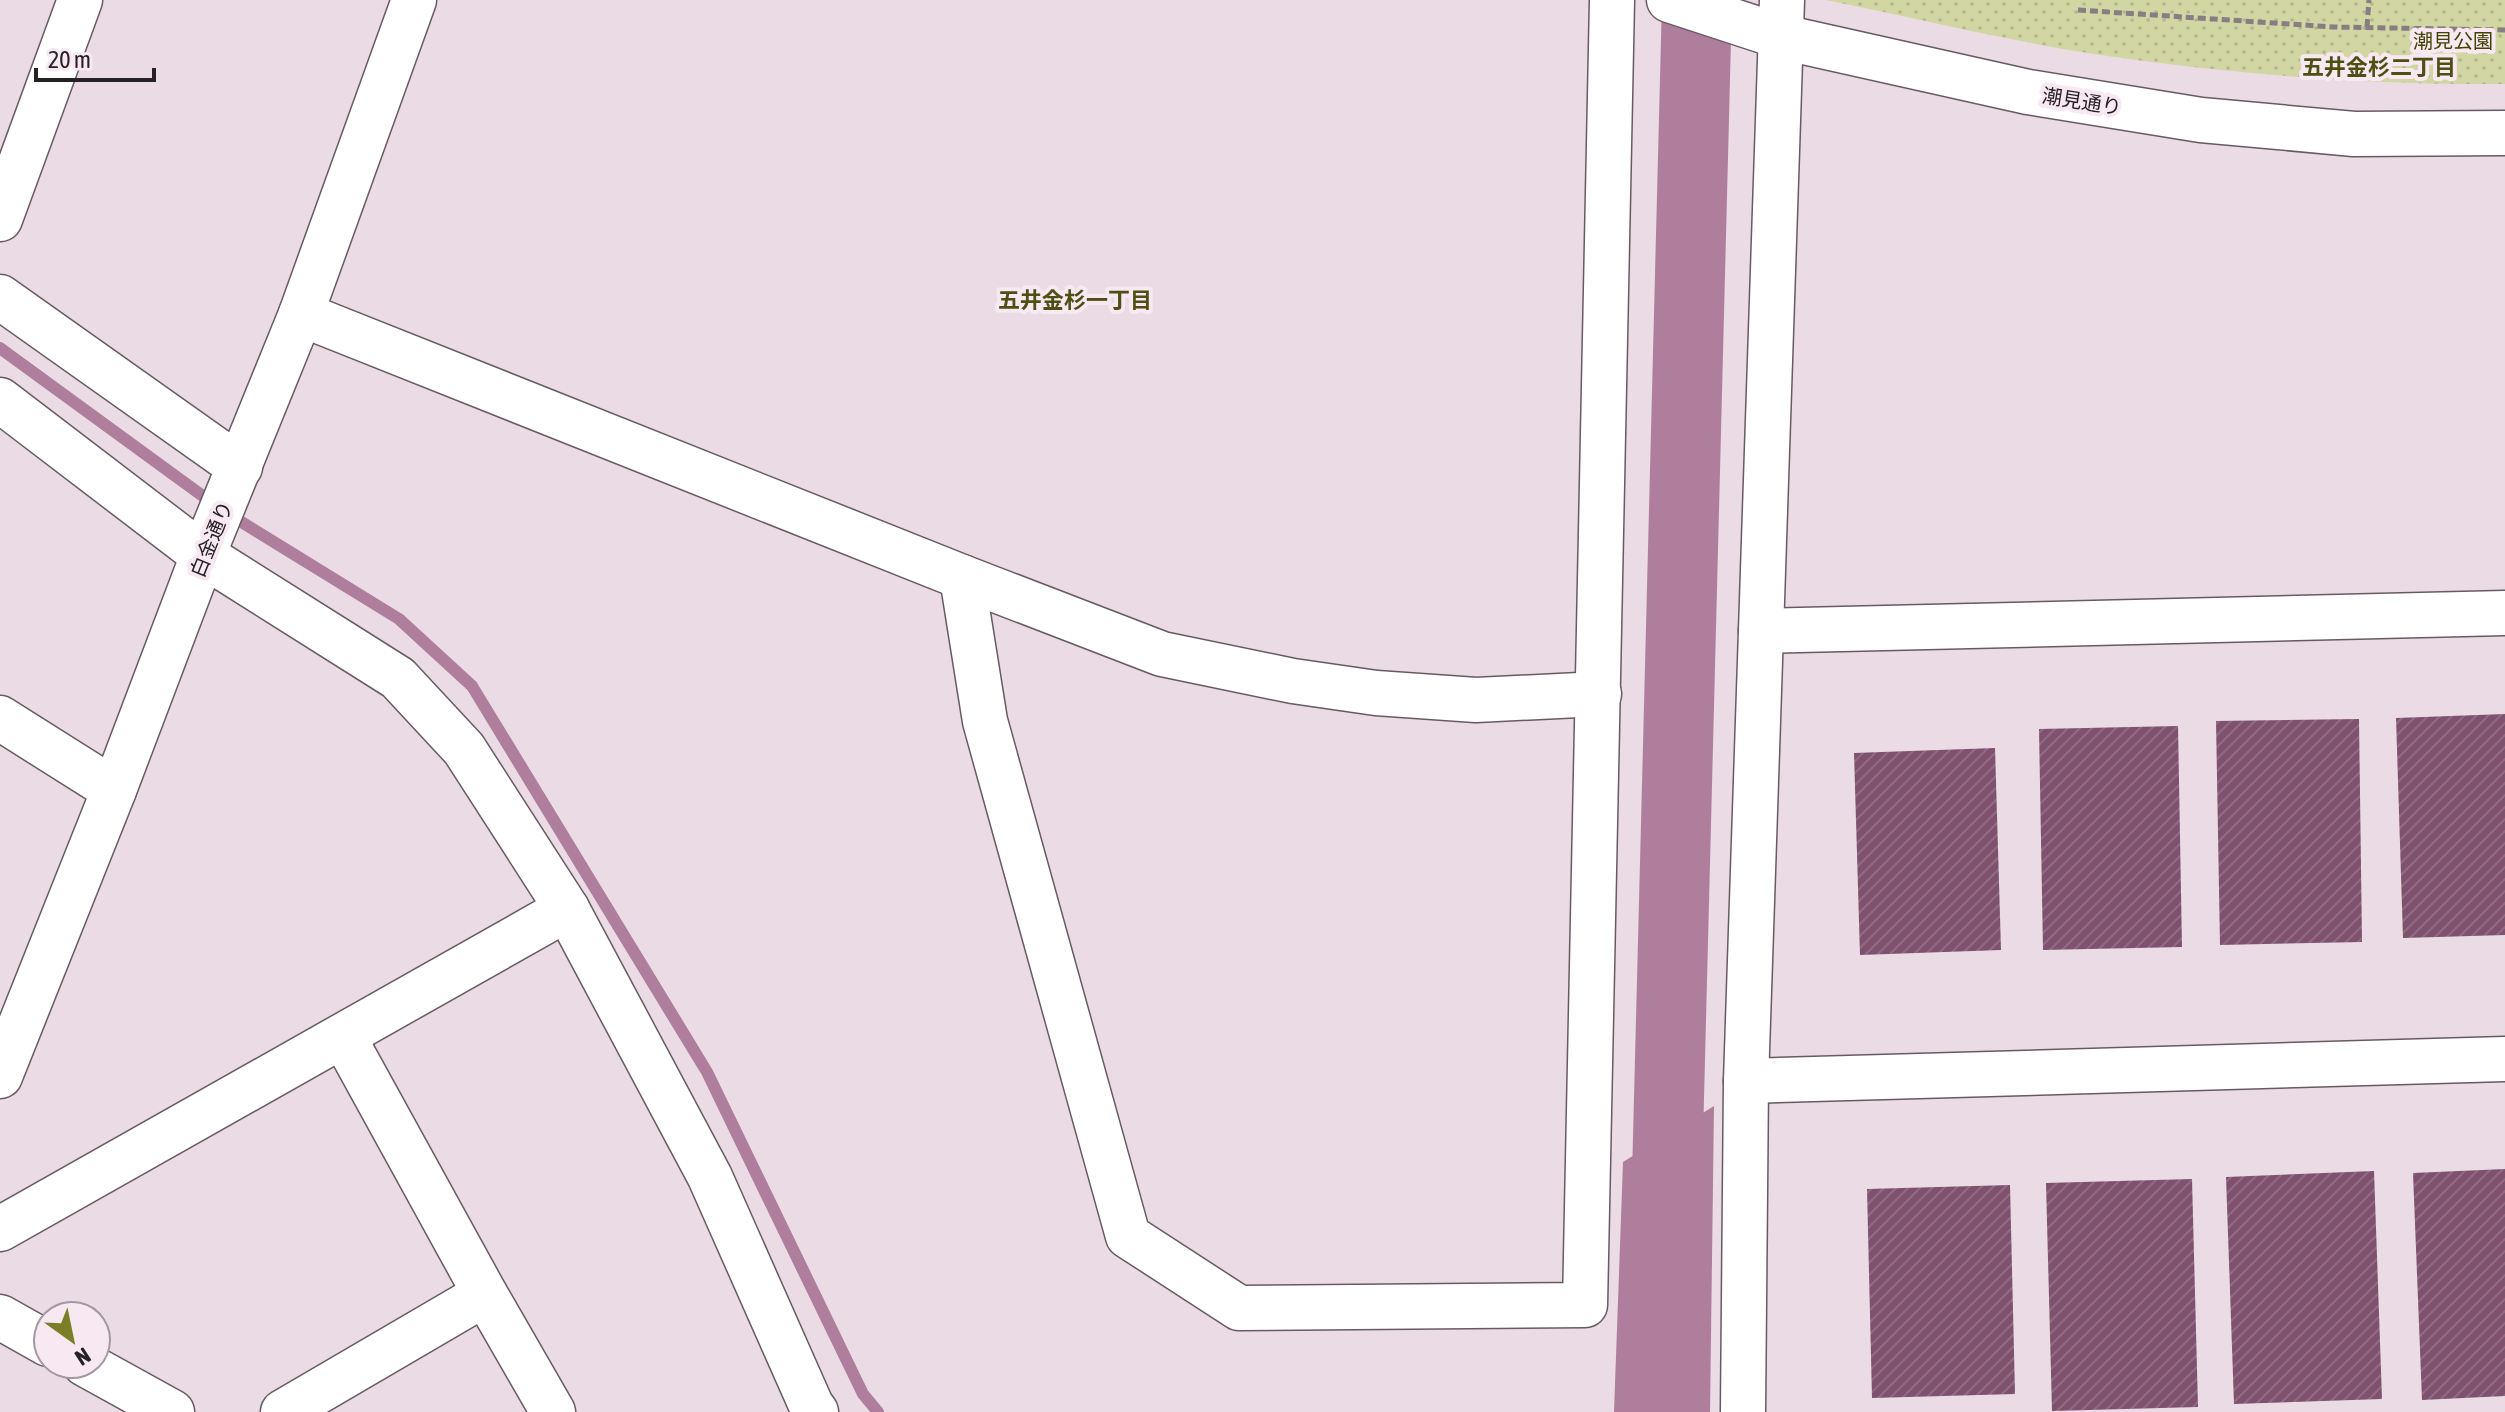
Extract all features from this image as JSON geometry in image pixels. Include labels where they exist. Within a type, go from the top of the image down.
[{"type":"street","points":[[0,219],[80,0]]},
{"type":"street","name":"白金通り","points":[[0,1076],[9,1026],[114,790],[203,555],[301,314],[414,0]]},
{"type":"street","points":[[962,577],[985,721],[1128,1236],[1239,1308],[1585,1305],[1612,0]]},
{"type":"street","name":"潮見通り","points":[[1669,0],[1782,18],[2028,92],[2201,120],[2354,134],[2505,133]]},
{"type":"street","points":[[1743,1412],[1746,1081],[1782,18]]},
{"type":"street","points":[[0,297],[240,467]]},
{"type":"street","points":[[301,314],[1162,654],[1293,681],[1376,693],[1476,700],[1599,694]]},
{"type":"street","points":[[0,400],[203,555],[398,678],[464,749],[567,909],[710,1177],[808,1410]]},
{"type":"street","points":[[1761,631],[2505,613]]},
{"type":"street","points":[[0,718],[114,790]]},
{"type":"street","points":[[0,1229],[567,909]]},
{"type":"street","points":[[343,1036],[553,1412]]},
{"type":"street","points":[[1746,1081],[2505,1059]]},
{"type":"street","points":[[283,1412],[485,1294]]},
{"type":"street","points":[[0,1317],[32,1335]]},
{"type":"street","points":[[112,1379],[172,1412]]},
{"type":"path","points":[[2367,27],[2369,0]]},
{"type":"path","points":[[2078,10],[2334,27],[2505,30]]},
{"type":"green space","name":"潮見公園","points":[[1826,0],[2505,0],[2505,84],[2351,80],[2247,73],[2145,61],[2027,42]]},
{"type":"shaded area","points":[[1714,1106],[1710,1412],[1614,1412],[1623,1162]]},
{"type":"building","points":[[2505,714],[2505,935],[2403,938],[2396,718]]},
{"type":"building","points":[[2359,719],[2362,942],[2220,945],[2216,721]]},
{"type":"building","points":[[2178,726],[2182,947],[2043,950],[2039,729]]},
{"type":"building","points":[[1995,748],[2001,950],[1860,955],[1854,753]]},
{"type":"building","points":[[2505,1169],[2505,1396],[2422,1400],[2413,1173]]},
{"type":"building","points":[[2374,1171],[2382,1399],[2234,1404],[2226,1177]]},
{"type":"building","points":[[2192,1179],[2198,1407],[2052,1411],[2046,1183]]},
{"type":"building","points":[[2010,1185],[2015,1394],[1872,1398],[1867,1189]]},
{"type":"waterway","points":[[1661,1412],[1697,0]]},
{"type":"waterway","points":[[0,348],[222,510],[399,619],[472,686],[707,1072],[863,1394],[878,1412]]},
{"type":"district","name":"五井金杉二丁目","points":[[2379,67]]},
{"type":"district","name":"五井金杉一丁目","points":[[1075,300]]}]
